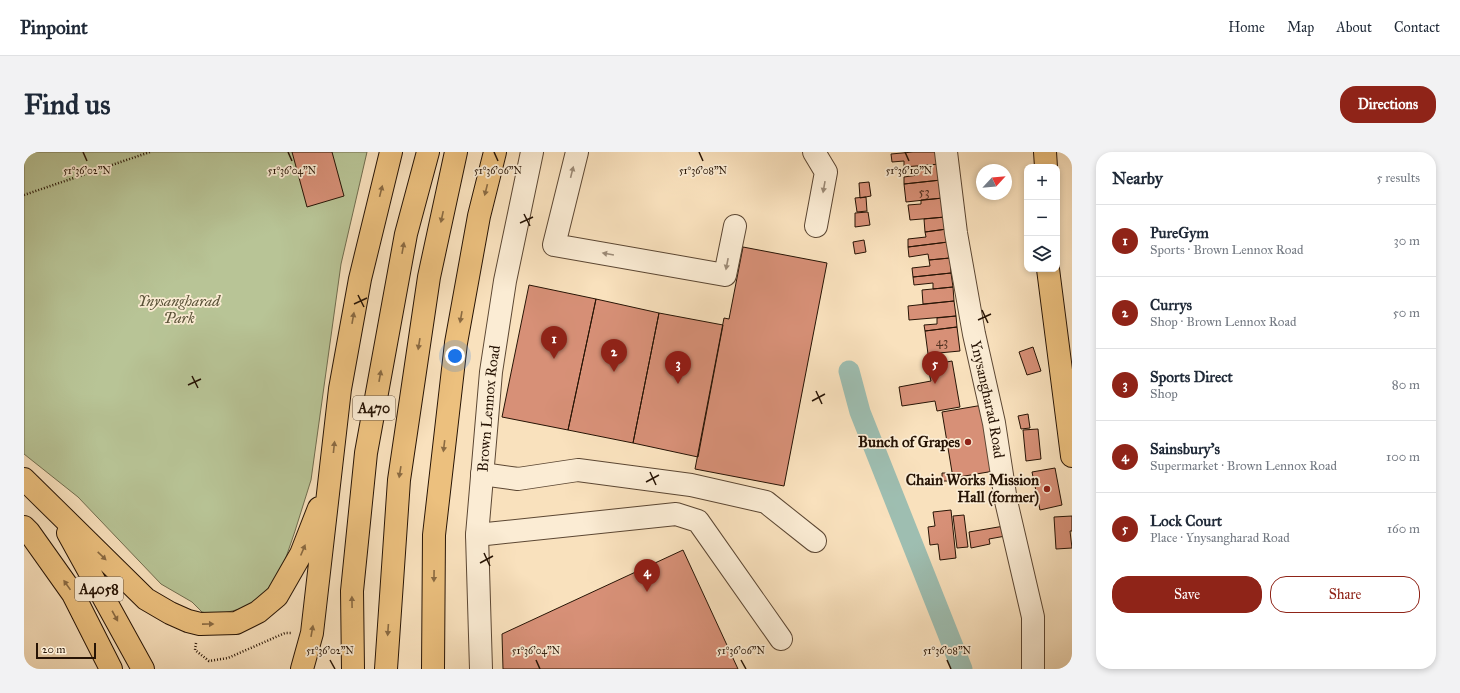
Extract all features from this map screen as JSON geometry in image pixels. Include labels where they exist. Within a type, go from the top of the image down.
[{"type":"main road","points":[[302,669],[312,633],[340,389],[360,279],[391,152]]},
{"type":"main road","name":"A470","points":[[353,669],[352,591],[366,453],[406,234],[428,152]]},
{"type":"main road","name":"A470","points":[[386,669],[399,480],[429,277],[456,152]]},
{"type":"main road","points":[[433,669],[434,535],[456,343],[479,216],[495,152]]},
{"type":"main road","points":[[1045,152],[1046,164]]},
{"type":"main road","points":[[1048,272],[1072,456]]},
{"type":"main road","name":"A4058","points":[[24,479],[54,509],[143,669]]},
{"type":"main road","points":[[54,509],[146,599],[170,613],[188,621],[200,624],[236,623],[258,612],[277,596],[301,554],[330,480]]},
{"type":"main road","name":"A4058","points":[[24,527],[73,594],[111,669]]},
{"type":"street","name":"Brown Lennox Road","points":[[481,669],[477,535],[491,372],[503,288],[532,152]]},
{"type":"street","points":[[577,152],[554,245],[725,275],[735,226]]},
{"type":"street","points":[[814,152],[826,172],[816,226]]},
{"type":"street","name":"Ynysangharad Road","points":[[946,152],[956,233],[974,334],[994,423],[1006,501],[1033,616],[1033,669]]},
{"type":"street","points":[[482,474],[518,479],[578,470],[691,485],[766,502],[815,542]]},
{"type":"street","points":[[477,535],[676,514],[698,521],[781,640]]},
{"type":"path","points":[[24,195],[150,152]]},
{"type":"green space","name":"Ynysangharad Park","points":[[24,152],[367,152],[341,264],[311,480],[282,569],[267,590],[248,607],[216,615],[202,612],[192,602],[161,584],[78,497],[24,454]]},
{"type":"building","points":[[292,152],[332,152],[344,196],[307,207]]},
{"type":"building","points":[[938,152],[940,164],[904,167],[904,161],[892,162],[891,154]]},
{"type":"building","points":[[940,164],[941,180],[904,184],[904,177],[918,175],[918,166]]},
{"type":"building","points":[[941,180],[943,198],[906,202],[904,184]]},
{"type":"building","points":[[869,182],[871,196],[860,198],[859,183]]},
{"type":"building","points":[[866,197],[867,211],[857,212],[855,198]]},
{"type":"building","points":[[943,198],[945,217],[910,220],[908,205],[921,204],[921,200]]},
{"type":"building","points":[[868,212],[870,225],[855,227],[855,213]]},
{"type":"building","points":[[945,217],[947,229],[925,232],[924,219]]},
{"type":"building","points":[[947,229],[948,242],[908,247],[908,239],[926,237],[925,232]]},
{"type":"building","points":[[864,240],[866,252],[855,254],[853,242]]},
{"type":"building","points":[[948,242],[950,258],[929,260],[928,254],[909,257],[908,247]]},
{"type":"building","points":[[743,247],[827,263],[784,486],[695,469],[724,318],[729,319]]},
{"type":"building","points":[[950,258],[951,273],[913,277],[912,268],[930,266],[929,260]]},
{"type":"building","points":[[951,273],[953,287],[933,289],[933,283],[914,285],[913,277]]},
{"type":"building","points":[[529,285],[596,299],[568,430],[502,417]]},
{"type":"building","points":[[953,287],[954,301],[923,304],[922,290]]},
{"type":"building","points":[[596,299],[659,313],[633,443],[568,430]]},
{"type":"building","points":[[954,301],[956,316],[909,320],[908,306]]},
{"type":"building","points":[[659,313],[723,325],[698,457],[633,443]]},
{"type":"building","points":[[956,316],[957,327],[925,331],[924,325],[937,324],[937,318]]},
{"type":"building","points":[[957,327],[960,351],[928,354],[925,331]]},
{"type":"building","points":[[1033,347],[1041,371],[1027,375],[1019,352]]},
{"type":"building","points":[[952,361],[960,407],[937,411],[935,401],[902,406],[899,387],[931,381],[929,373],[937,371],[936,364]]},
{"type":"building","points":[[983,405],[994,471],[953,478],[942,412]]},
{"type":"building","points":[[1028,414],[1030,428],[1021,429],[1018,416]]},
{"type":"building","points":[[1038,429],[1041,459],[1026,461],[1023,430]]},
{"type":"building","name":"Chain Works Mission Hall (former)","points":[[1055,468],[1062,505],[1040,510],[1032,472]]},
{"type":"building","points":[[942,473],[951,473],[952,481],[942,481]]},
{"type":"building","points":[[951,510],[956,558],[940,560],[938,544],[930,545],[928,527],[935,526],[933,512]]},
{"type":"building","points":[[964,515],[968,547],[957,548],[953,516]]},
{"type":"building","points":[[1072,516],[1072,531],[1070,531],[1072,548],[1056,549],[1054,517]]},
{"type":"building","points":[[1010,525],[1011,535],[989,539],[990,544],[971,548],[969,532]]},
{"type":"building","points":[[683,550],[738,669],[503,669],[502,634]]},
{"type":"waterway","points":[[849,371],[860,412],[962,669]]},
{"type":"place","name":"PureGym","points":[[554,359]]},
{"type":"place","name":"Currys","points":[[614,372]]},
{"type":"place","name":"Sports Direct","points":[[678,384]]},
{"type":"place","name":"Lock Court","points":[[935,384]]},
{"type":"place","name":"Bunch of Grapes","points":[[968,442]]},
{"type":"place","name":"Chain Works Mission Hall (former)","points":[[1047,489]]},
{"type":"place","name":"Sainsbury's","points":[[647,592]]}]
